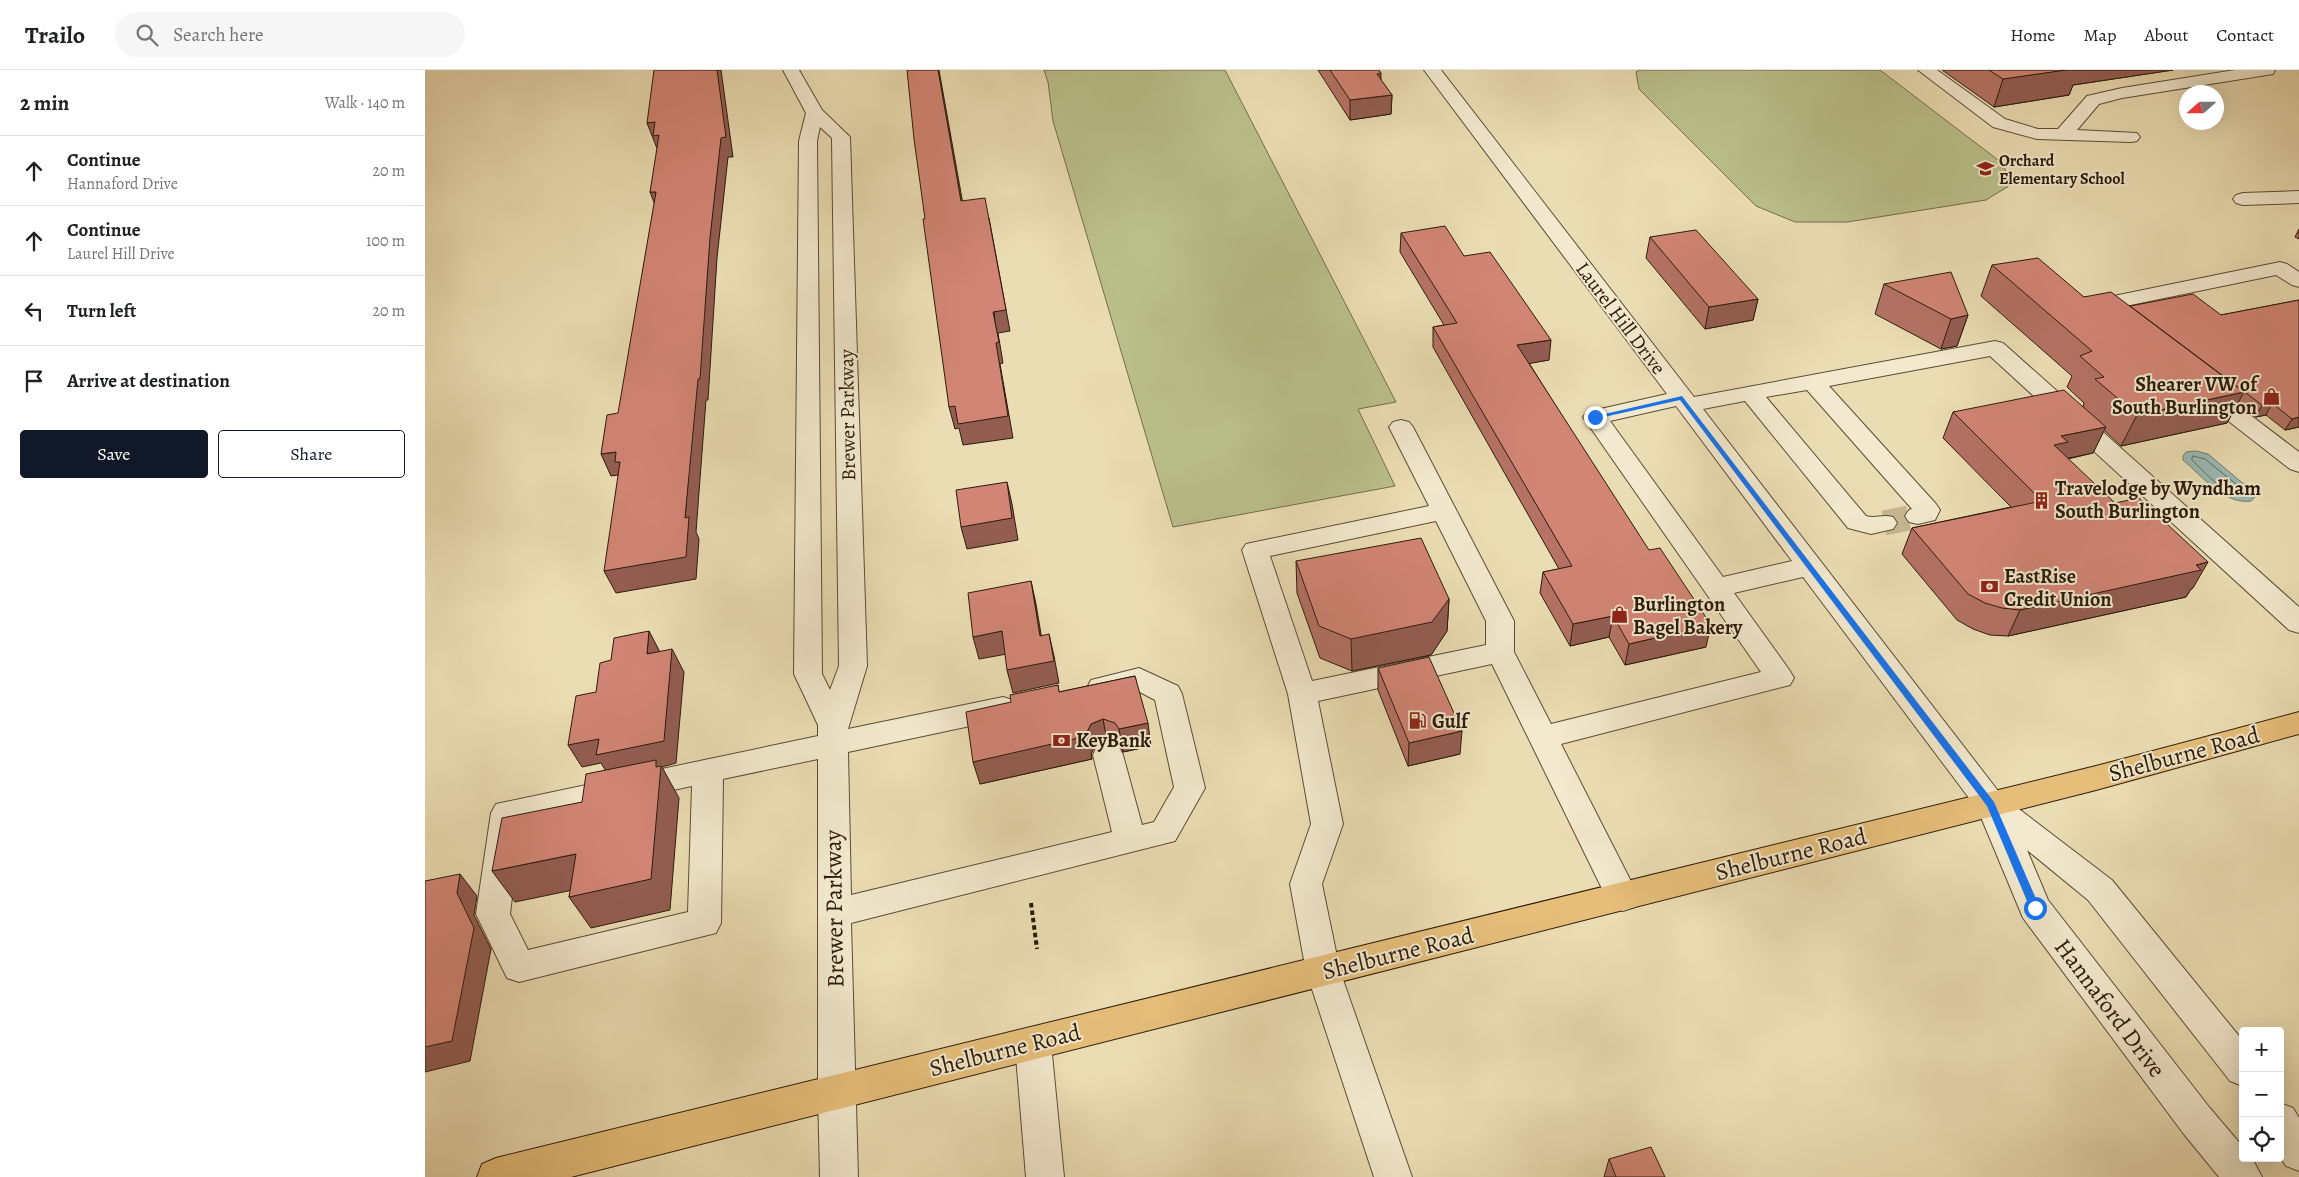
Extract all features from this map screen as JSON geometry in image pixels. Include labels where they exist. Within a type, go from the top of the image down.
[{"type":"highway","name":"Shelburne Road","points":[[496,1177],[1991,804],[2299,723]]},
{"type":"street","name":"Brewer Parkway","points":[[791,70],[815,113],[841,137],[853,666],[833,734],[836,1093],[839,1177]]},
{"type":"street","name":"Laurel Hill Drive","points":[[1433,70],[1991,804]]},
{"type":"street","points":[[1927,70],[1999,123],[2037,134],[2131,137]]},
{"type":"street","points":[[2063,135],[2093,100],[2122,93],[2267,70]]},
{"type":"street","name":"Brewer Parkway","points":[[815,113],[808,141],[808,674],[833,734]]},
{"type":"street","points":[[2243,199],[2299,197]]},
{"type":"street","points":[[2118,324],[2094,306],[2280,268],[2299,281]]},
{"type":"street","points":[[1543,737],[1780,678],[1595,417],[1684,401],[1750,393],[1995,348],[2299,623]]},
{"type":"street","points":[[2189,379],[2299,464]]},
{"type":"street","points":[[1812,381],[1927,510],[1926,514],[1918,516]]},
{"type":"street","points":[[1750,393],[1857,522],[1871,526],[1884,523]]},
{"type":"street","points":[[1401,427],[1500,621],[1500,652],[1623,896]]},
{"type":"street","points":[[1393,1177],[1323,971],[1307,884],[1327,824],[1302,694],[1255,550],[1443,511]]},
{"type":"street","points":[[1717,588],[1809,566]]},
{"type":"street","points":[[1302,694],[1500,652]]},
{"type":"street","points":[[835,913],[1164,832],[1190,788],[1169,694],[1139,679],[1087,697]]},
{"type":"street","points":[[708,770],[704,923],[519,967],[493,914],[507,813],[708,770],[833,734],[1035,702]]},
{"type":"street","points":[[1108,755],[1130,841]]},
{"type":"street","points":[[1991,804],[2100,890],[2239,1064]]},
{"type":"street","name":"Hannaford Drive","points":[[1991,804],[2035,908],[2196,1120],[2243,1177]]},
{"type":"street","points":[[1033,1044],[1045,1177]]},
{"type":"street","points":[[2284,1128],[2299,1153]]},
{"type":"path","points":[[1026,866],[1037,950]]},
{"type":"green space","points":[[1044,70],[1225,70],[1396,402],[1358,409],[1395,486],[1173,527],[1053,121],[1048,82]]},
{"type":"green space","points":[[1640,70],[1880,70],[2002,163],[2012,184],[1986,200],[1847,222],[1795,222],[1756,206],[1639,89],[1636,72]]},
{"type":"water","points":[[2196,451],[2208,454],[2252,491],[2255,497],[2251,501],[2241,501],[2232,499],[2214,488],[2183,460],[2186,452]]},
{"type":"building","points":[[654,70],[717,70],[726,137],[721,138],[710,238],[700,379],[698,379],[685,518],[689,517],[686,557],[604,571],[620,462],[615,462],[616,452],[601,454],[607,415],[618,413],[656,192],[650,192],[659,135],[653,136],[655,122],[647,123]]},
{"type":"building","points":[[907,70],[938,70],[961,201],[985,198],[1006,310],[993,312],[999,342],[996,343],[1008,416],[958,424],[955,406],[949,407],[923,219],[925,219]]},
{"type":"building","points":[[1330,70],[1379,70],[1381,73],[1377,74],[1392,95],[1350,100]]},
{"type":"building","points":[[1989,70],[2066,70],[2003,79]]},
{"type":"building","points":[[1445,226],[1464,256],[1490,252],[1551,340],[1517,345],[1649,550],[1660,548],[1711,625],[1629,644],[1613,616],[1573,624],[1543,572],[1572,566],[1433,327],[1457,323],[1401,233]]},
{"type":"building","points":[[1696,230],[1758,299],[1709,307],[1650,237]]},
{"type":"building","points":[[2038,258],[2084,297],[2111,292],[2244,392],[2137,415],[2095,379],[2104,377],[2080,356],[2092,351],[1992,265]]},
{"type":"building","points":[[1951,272],[1968,315],[1951,319],[1884,284]]},
{"type":"building","name":"Shearer VW of South Burlington","points":[[2193,294],[2221,315],[2299,300],[2299,417],[2292,419],[2272,403],[2262,405],[2130,306]]},
{"type":"building","points":[[2064,390],[2106,427],[2061,436],[2068,442],[2054,445],[2115,503],[2139,498],[2208,562],[2196,565],[2201,570],[2020,610],[2002,608],[1985,603],[1968,594],[1912,528],[2042,501],[1953,412]]},
{"type":"building","points":[[1007,482],[1012,518],[961,527],[956,490]]},
{"type":"building","points":[[1421,538],[1449,599],[1432,622],[1351,639],[1319,626],[1296,561]]},
{"type":"building","points":[[1031,581],[1040,636],[1049,634],[1054,661],[1007,670],[1002,631],[973,637],[968,593]]},
{"type":"building","points":[[649,631],[647,654],[672,649],[664,741],[596,755],[599,739],[568,745],[576,696],[596,692],[600,663],[611,660],[614,638]]},
{"type":"building","points":[[1429,657],[1462,731],[1409,743],[1378,668]]},
{"type":"building","points":[[1135,676],[1148,723],[1119,729],[1115,723],[1103,719],[1091,724],[1087,736],[973,762],[966,712],[1011,702],[1010,695],[1058,685],[1059,692]]},
{"type":"building","points":[[656,760],[656,767],[661,766],[651,879],[569,897],[576,854],[492,871],[502,818],[582,802],[586,774]]},
{"type":"building","points":[[460,874],[457,893],[474,928],[452,1041],[425,1047],[425,881]]},
{"type":"building","points":[[1651,1147],[1665,1177],[1616,1177],[1609,1159]]},
{"type":"tunnel","points":[[1884,523],[1918,516]]},
{"type":"place","name":"Orchard Elementary School","points":[[1985,169]]},
{"type":"place","name":"Shearer VW of South Burlington","points":[[2271,396]]},
{"type":"place","name":"Travelodge by Wyndham South Burlington","points":[[2041,500]]},
{"type":"place","name":"EastRise Credit Union","points":[[1990,587]]},
{"type":"place","name":"Burlington Bagel Bakery","points":[[1619,615]]},
{"type":"place","name":"Gulf","points":[[1418,721]]},
{"type":"place","name":"KeyBank","points":[[1062,740]]},
{"type":"route","points":[[1595,417],[1682,398],[1991,804],[2035,908]]}]
